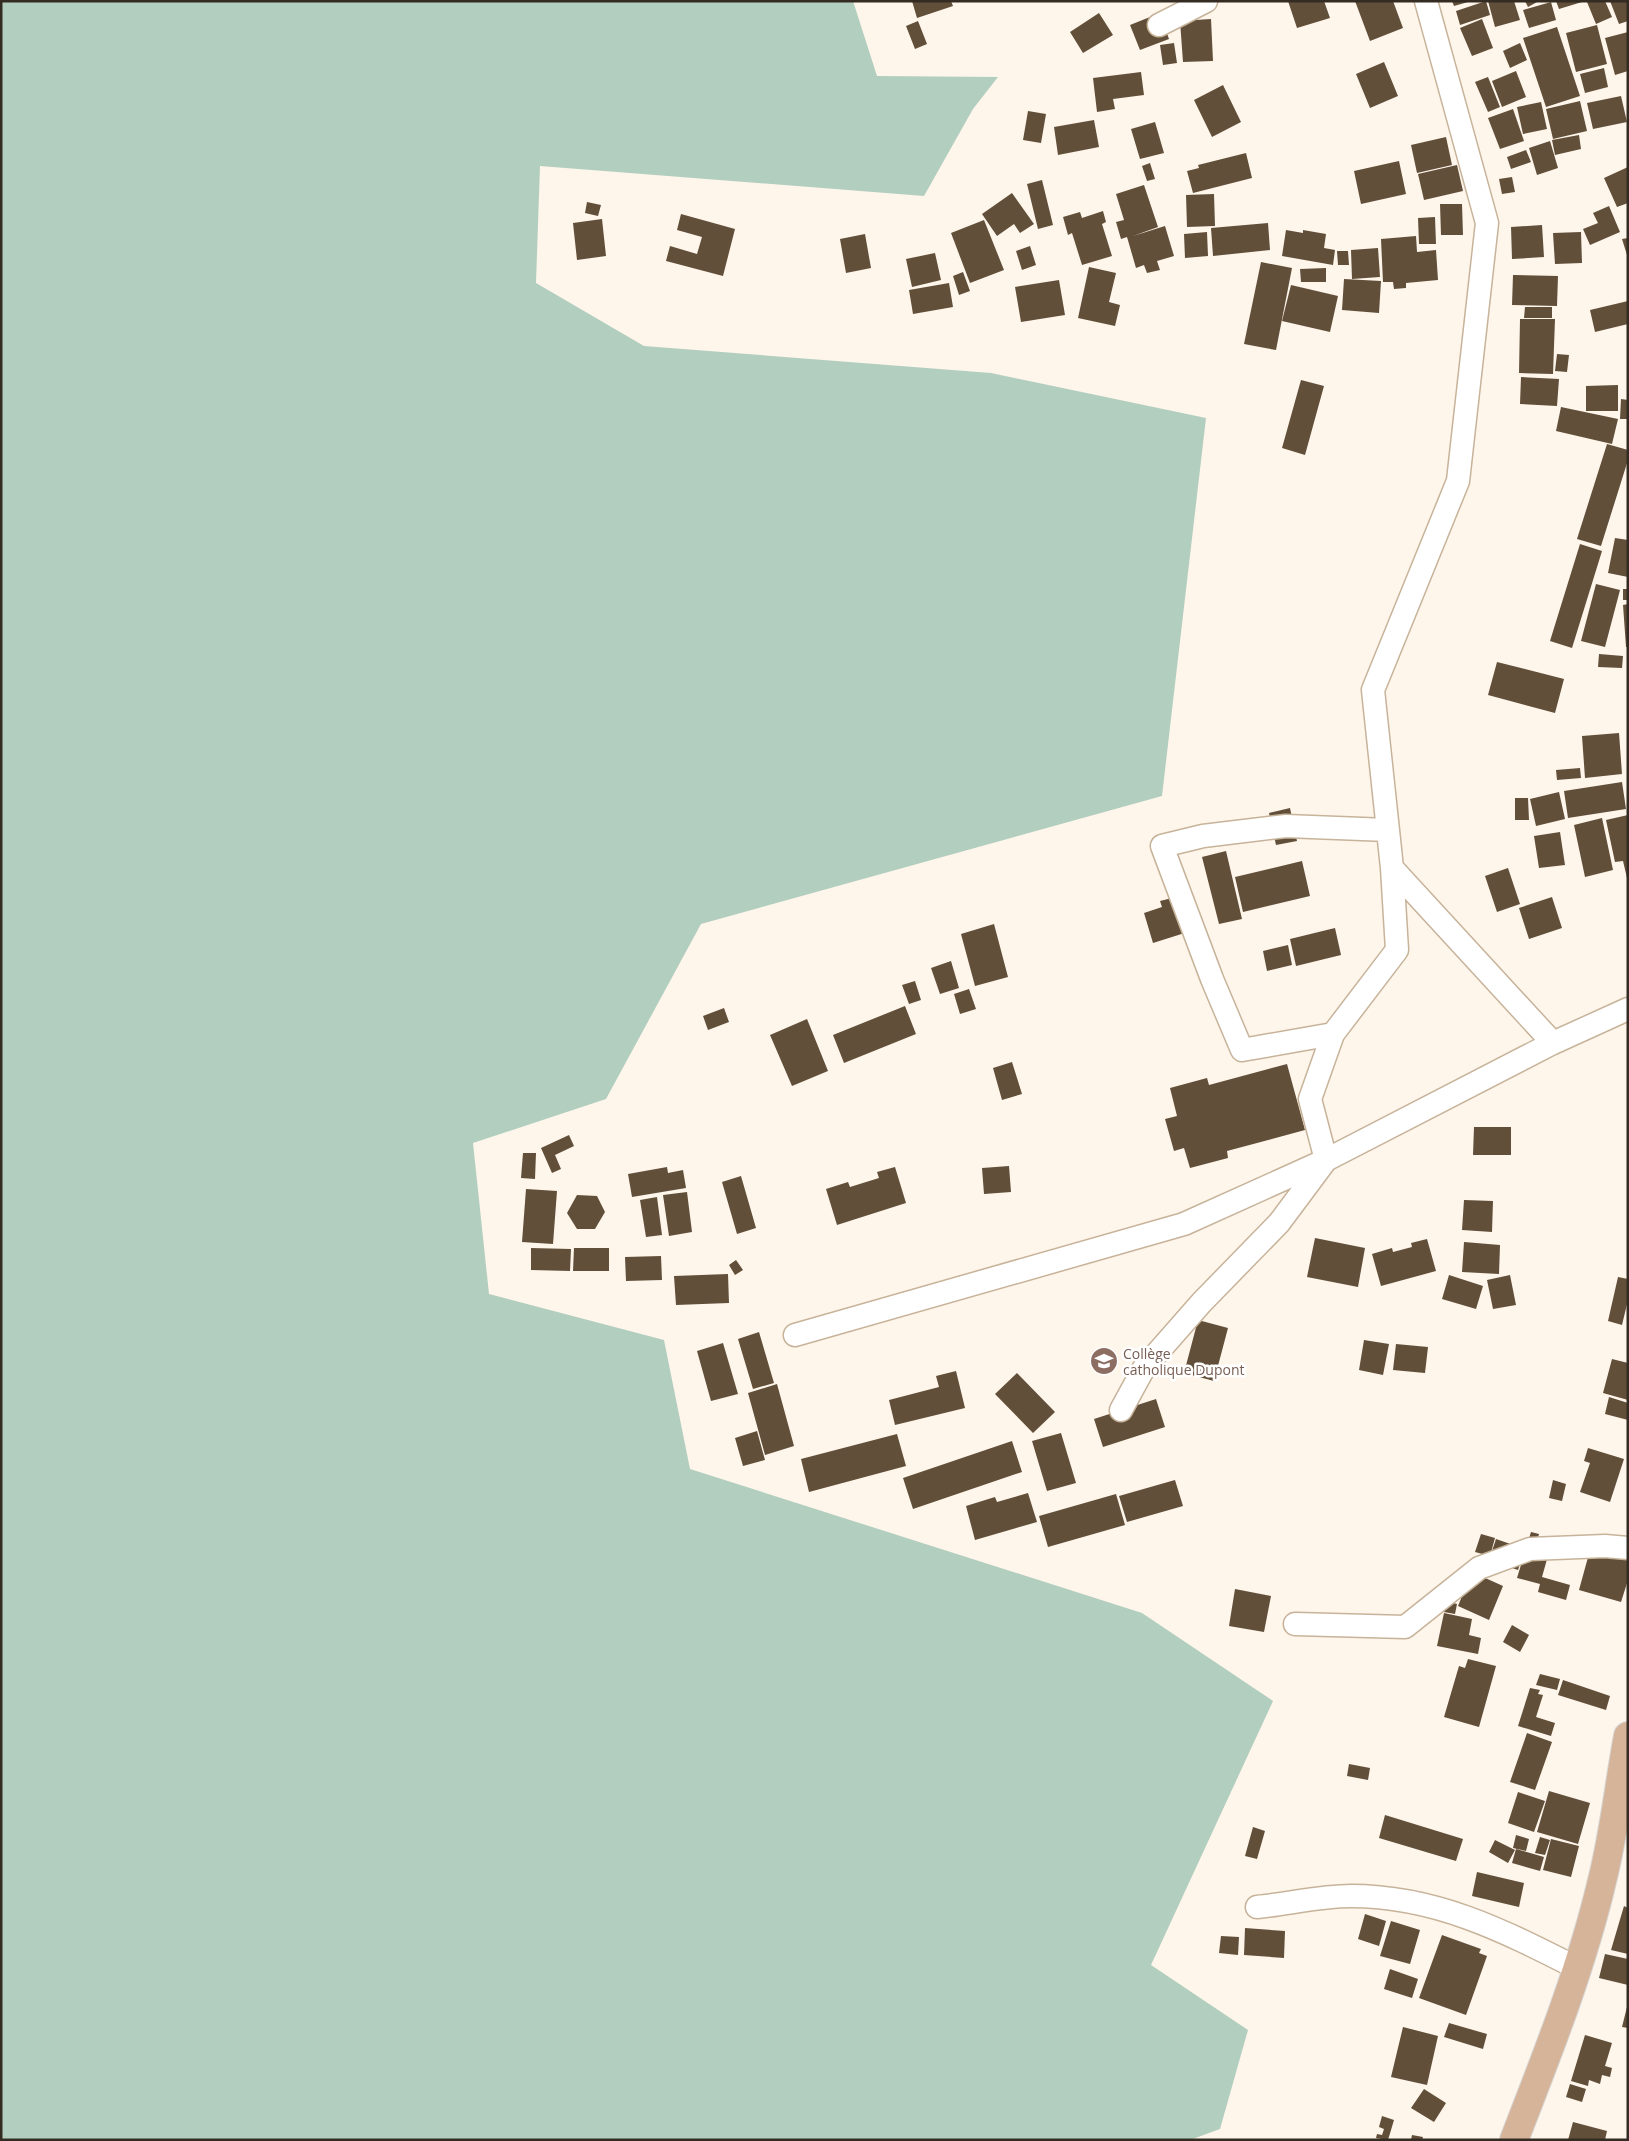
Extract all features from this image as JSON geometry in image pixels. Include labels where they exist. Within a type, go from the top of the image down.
[{"type":"main road","points":[[1514,2140],[1541,2072],[1577,1968],[1602,1881],[1628,1736]]},
{"type":"street","points":[[1159,26],[1206,1]]},
{"type":"street","points":[[1326,1160],[1310,1099],[1334,1034],[1397,950],[1392,868],[1373,690],[1458,481],[1487,223],[1426,1]]},
{"type":"street","points":[[1334,1034],[1242,1050],[1212,979],[1162,846],[1203,836],[1286,826],[1388,830]]},
{"type":"street","points":[[1392,868],[1553,1043]]},
{"type":"street","points":[[795,1335],[1184,1224],[1326,1160],[1553,1043],[1628,1009]]},
{"type":"street","points":[[1121,1410],[1144,1368],[1202,1302],[1279,1222],[1326,1160]]},
{"type":"street","points":[[1295,1624],[1405,1626],[1478,1568],[1530,1549],[1605,1546],[1628,1548]]},
{"type":"street","points":[[1257,1907],[1350,1896],[1400,1899],[1443,1909],[1500,1929],[1577,1968]]},
{"type":"green space","points":[[1,1],[853,1],[877,76],[998,77],[973,109],[924,196],[540,166],[536,283],[644,346],[991,373],[1206,418],[1162,796],[701,924],[606,1099],[473,1143],[489,1294],[664,1340],[690,1469],[1142,1613],[1273,1701],[1151,1965],[1248,2030],[1220,2129],[1190,2140],[1,2140]]},
{"type":"building","points":[[912,1],[951,1],[953,6],[917,18]]},
{"type":"building","points":[[1288,1],[1324,1],[1330,18],[1297,28]]},
{"type":"building","points":[[1355,1],[1393,1],[1403,28],[1370,41]]},
{"type":"building","points":[[1452,1],[1468,1],[1468,2],[1454,6]]},
{"type":"building","points":[[1486,1],[1490,15],[1460,25],[1456,11]]},
{"type":"building","points":[[1488,1],[1514,1],[1520,20],[1495,27]]},
{"type":"building","points":[[1525,1],[1539,1],[1528,7]]},
{"type":"building","points":[[1556,1],[1582,1],[1582,2],[1559,9]]},
{"type":"building","points":[[1605,1],[1612,17],[1596,24],[1587,2]]},
{"type":"building","points":[[1610,1],[1628,1],[1628,21],[1619,24]]},
{"type":"building","points":[[1551,2],[1556,20],[1529,28],[1523,10]]},
{"type":"building","points":[[1099,13],[1113,35],[1083,53],[1070,32]]},
{"type":"building","points":[[1160,13],[1169,39],[1140,50],[1130,25]]},
{"type":"building","points":[[1211,19],[1213,61],[1183,62],[1180,21]]},
{"type":"building","points":[[1482,19],[1493,48],[1472,56],[1460,28]]},
{"type":"building","points":[[918,21],[927,44],[915,49],[906,26]]},
{"type":"building","points":[[1597,25],[1607,64],[1576,72],[1566,33]]},
{"type":"building","points":[[1557,27],[1580,96],[1546,107],[1523,38]]},
{"type":"building","points":[[1628,32],[1628,71],[1615,75],[1605,38]]},
{"type":"building","points":[[1174,43],[1177,63],[1163,65],[1160,45]]},
{"type":"building","points":[[1520,43],[1527,60],[1510,68],[1503,51]]},
{"type":"building","points":[[1384,62],[1398,96],[1370,108],[1356,74]]},
{"type":"building","points":[[1604,68],[1608,87],[1585,93],[1580,74]]},
{"type":"building","points":[[1516,71],[1526,97],[1502,107],[1492,81]]},
{"type":"building","points":[[1141,72],[1144,95],[1113,99],[1115,109],[1097,112],[1093,78]]},
{"type":"building","points":[[1488,77],[1500,107],[1488,112],[1475,82]]},
{"type":"building","points":[[1223,85],[1241,122],[1212,137],[1194,100]]},
{"type":"building","points":[[1621,96],[1627,122],[1593,129],[1587,103]]},
{"type":"building","points":[[1580,101],[1587,131],[1553,139],[1546,109]]},
{"type":"building","points":[[1541,102],[1547,129],[1523,134],[1517,107]]},
{"type":"building","points":[[1513,109],[1524,141],[1500,149],[1488,118]]},
{"type":"building","points":[[1028,111],[1046,114],[1041,143],[1023,140]]},
{"type":"building","points":[[1094,120],[1099,147],[1058,155],[1054,127]]},
{"type":"building","points":[[1155,122],[1164,153],[1140,159],[1131,129]]},
{"type":"building","points":[[1579,135],[1581,149],[1555,155],[1552,140]]},
{"type":"building","points":[[1446,137],[1452,165],[1417,173],[1411,145]]},
{"type":"building","points":[[1550,141],[1558,168],[1537,175],[1529,148]]},
{"type":"building","points":[[1526,150],[1531,162],[1511,169],[1507,157]]},
{"type":"building","points":[[1246,153],[1252,178],[1193,193],[1187,171],[1199,168],[1198,165]]},
{"type":"building","points":[[1399,161],[1406,194],[1361,204],[1354,171]]},
{"type":"building","points":[[1150,163],[1155,179],[1147,181],[1142,166]]},
{"type":"building","points":[[1457,165],[1463,191],[1424,200],[1418,174]]},
{"type":"building","points":[[1628,167],[1628,203],[1617,207],[1604,178]]},
{"type":"building","points":[[1512,177],[1515,192],[1502,194],[1499,179]]},
{"type":"building","points":[[1042,180],[1053,225],[1038,229],[1027,184]]},
{"type":"building","points":[[1144,185],[1158,227],[1133,236],[1165,226],[1174,256],[1157,261],[1160,270],[1147,273],[1144,265],[1136,268],[1127,237],[1121,239],[1116,222],[1124,220],[1116,194]]},
{"type":"building","points":[[1012,193],[1034,224],[1020,233],[1014,224],[997,236],[982,214]]},
{"type":"building","points":[[1214,194],[1215,226],[1187,227],[1186,195]]},
{"type":"building","points":[[587,202],[601,205],[598,216],[585,213]]},
{"type":"building","points":[[1440,204],[1462,204],[1463,235],[1441,235]]},
{"type":"building","points":[[1609,206],[1620,232],[1590,245],[1583,229],[1598,223],[1593,213]]},
{"type":"building","points":[[1103,211],[1106,222],[1102,224],[1112,256],[1082,265],[1072,233],[1068,235],[1063,217],[1080,212],[1082,218]]},
{"type":"building","points":[[681,214],[735,229],[723,276],[666,261],[670,246],[697,254],[702,237],[677,230]]},
{"type":"building","points":[[1435,217],[1436,244],[1419,244],[1418,218]]},
{"type":"building","points":[[602,219],[606,256],[577,260],[573,223]]},
{"type":"building","points":[[984,220],[1004,270],[970,283],[951,233]]},
{"type":"building","points":[[1268,223],[1270,250],[1213,256],[1211,228]]},
{"type":"building","points":[[1542,225],[1544,257],[1512,259],[1511,227]]},
{"type":"building","points":[[1286,230],[1303,233],[1303,230],[1326,234],[1324,248],[1335,250],[1333,265],[1282,256]]},
{"type":"building","points":[[1207,232],[1208,256],[1185,258],[1184,234]]},
{"type":"building","points":[[1581,232],[1582,263],[1555,264],[1553,233]]},
{"type":"building","points":[[865,234],[871,268],[846,273],[840,239]]},
{"type":"building","points":[[1416,236],[1417,252],[1436,250],[1438,280],[1406,283],[1406,288],[1394,289],[1393,282],[1383,282],[1381,239]]},
{"type":"building","points":[[1628,238],[1628,255],[1627,255],[1622,239]]},
{"type":"building","points":[[1030,246],[1036,265],[1022,270],[1016,251]]},
{"type":"building","points":[[1378,248],[1380,277],[1352,279],[1351,250]]},
{"type":"building","points":[[1337,251],[1348,251],[1349,265],[1338,265]]},
{"type":"building","points":[[935,253],[941,280],[912,287],[906,259]]},
{"type":"building","points":[[1261,262],[1292,268],[1276,350],[1244,344]]},
{"type":"building","points":[[1089,267],[1116,273],[1109,302],[1120,305],[1115,326],[1078,318]]},
{"type":"building","points":[[1326,268],[1326,282],[1301,282],[1300,269]]},
{"type":"building","points":[[963,272],[970,291],[959,295],[953,276]]},
{"type":"building","points":[[1513,275],[1558,276],[1557,306],[1512,305]]},
{"type":"building","points":[[1344,279],[1381,281],[1379,313],[1342,310]]},
{"type":"building","points":[[1059,280],[1065,315],[1021,322],[1015,287]]},
{"type":"building","points":[[949,283],[953,307],[913,314],[909,290]]},
{"type":"building","points":[[1291,285],[1338,296],[1330,332],[1282,321]]},
{"type":"building","points":[[1628,301],[1628,324],[1595,332],[1590,310]]},
{"type":"building","points":[[1525,307],[1552,307],[1552,318],[1524,318]]},
{"type":"building","points":[[1520,319],[1555,319],[1553,374],[1519,373]]},
{"type":"building","points":[[1557,354],[1569,355],[1567,372],[1555,371]]},
{"type":"building","points":[[1521,377],[1559,379],[1557,406],[1520,404]]},
{"type":"building","points":[[1301,380],[1324,386],[1305,455],[1282,448]]},
{"type":"building","points":[[1618,385],[1618,411],[1586,411],[1586,386]]},
{"type":"building","points":[[1621,399],[1628,400],[1628,419],[1620,419]]},
{"type":"building","points":[[1561,407],[1618,419],[1612,444],[1556,431]]},
{"type":"building","points":[[1607,444],[1628,450],[1628,460],[1601,546],[1577,539]]},
{"type":"building","points":[[1615,538],[1628,540],[1628,577],[1608,573]]},
{"type":"building","points":[[1580,544],[1602,551],[1572,648],[1550,641]]},
{"type":"building","points":[[1596,584],[1620,590],[1605,647],[1581,641]]},
{"type":"building","points":[[1623,589],[1628,589],[1628,600],[1623,600]]},
{"type":"building","points":[[1628,604],[1628,647],[1626,647],[1623,605]]},
{"type":"building","points":[[1599,654],[1623,656],[1622,668],[1598,667]]},
{"type":"building","points":[[1497,662],[1564,679],[1555,713],[1488,695]]},
{"type":"building","points":[[1619,733],[1622,774],[1585,778],[1582,736]]},
{"type":"building","points":[[1580,768],[1581,778],[1557,780],[1556,770]]},
{"type":"building","points":[[1622,782],[1626,809],[1568,818],[1564,791]]},
{"type":"building","points":[[1559,792],[1565,819],[1536,826],[1530,799]]},
{"type":"building","points":[[1515,798],[1528,798],[1529,820],[1515,820]]},
{"type":"building","points":[[1290,808],[1297,841],[1276,845],[1269,813]]},
{"type":"building","points":[[1628,815],[1627,878],[1623,861],[1615,862],[1606,820]]},
{"type":"building","points":[[1602,818],[1613,870],[1585,877],[1574,825]]},
{"type":"building","points":[[1560,832],[1565,865],[1539,868],[1534,836]]},
{"type":"building","points":[[1226,851],[1242,919],[1219,924],[1202,857]]},
{"type":"building","points":[[1302,861],[1310,896],[1243,912],[1235,877]]},
{"type":"building","points":[[1508,868],[1520,904],[1497,912],[1485,876]]},
{"type":"building","points":[[1552,897],[1562,928],[1529,939],[1519,908]]},
{"type":"building","points":[[1172,898],[1191,931],[1153,943],[1144,913],[1162,907],[1160,901]]},
{"type":"building","points":[[994,924],[1008,977],[975,986],[961,934]]},
{"type":"building","points":[[1335,928],[1341,955],[1296,966],[1290,939]]},
{"type":"building","points":[[1288,945],[1292,965],[1267,971],[1263,951]]},
{"type":"building","points":[[951,961],[959,988],[940,994],[931,968]]},
{"type":"building","points":[[915,981],[921,1000],[909,1004],[902,985]]},
{"type":"building","points":[[969,989],[976,1009],[960,1014],[954,994]]},
{"type":"building","points":[[905,1006],[916,1034],[844,1063],[833,1035]]},
{"type":"building","points":[[724,1008],[729,1022],[708,1030],[703,1016]]},
{"type":"building","points":[[807,1019],[828,1071],[792,1086],[770,1035]]},
{"type":"building","points":[[1012,1062],[1022,1094],[1002,1100],[993,1068]]},
{"type":"building","points":[[1287,1064],[1305,1130],[1227,1151],[1228,1158],[1190,1168],[1184,1148],[1174,1151],[1165,1119],[1177,1116],[1170,1088],[1207,1078],[1209,1085]]},
{"type":"building","points":[[1474,1127],[1511,1127],[1511,1155],[1473,1155]]},
{"type":"building","points":[[569,1135],[574,1146],[555,1155],[561,1169],[552,1173],[541,1148]]},
{"type":"building","points":[[523,1153],[536,1153],[535,1179],[521,1178]]},
{"type":"building","points":[[1009,1166],[1011,1192],[984,1194],[982,1168]]},
{"type":"building","points":[[667,1167],[668,1173],[683,1170],[686,1188],[632,1197],[628,1174]]},
{"type":"building","points":[[895,1167],[906,1203],[837,1225],[826,1189],[848,1182],[850,1187],[879,1178],[877,1172]]},
{"type":"building","points":[[741,1176],[756,1228],[737,1234],[722,1182]]},
{"type":"building","points":[[526,1189],[557,1191],[553,1244],[522,1242]]},
{"type":"building","points":[[687,1192],[692,1232],[669,1236],[663,1195]]},
{"type":"building","points":[[577,1195],[597,1196],[605,1212],[595,1229],[577,1229],[567,1213]]},
{"type":"building","points":[[657,1197],[662,1235],[646,1237],[640,1200]]},
{"type":"building","points":[[1464,1200],[1493,1201],[1492,1232],[1462,1230]]},
{"type":"building","points":[[1315,1238],[1365,1248],[1358,1287],[1307,1277]]},
{"type":"building","points":[[1427,1239],[1436,1271],[1381,1286],[1372,1254],[1392,1248],[1393,1252],[1412,1247],[1411,1243]]},
{"type":"building","points":[[1464,1242],[1500,1245],[1499,1274],[1462,1272]]},
{"type":"building","points":[[531,1248],[571,1249],[570,1271],[531,1270]]},
{"type":"building","points":[[574,1248],[609,1248],[609,1271],[573,1271]]},
{"type":"building","points":[[661,1256],[662,1280],[626,1281],[625,1257]]},
{"type":"building","points":[[736,1260],[743,1270],[735,1275],[729,1265]]},
{"type":"building","points":[[728,1274],[729,1303],[676,1305],[674,1276]]},
{"type":"building","points":[[1449,1275],[1483,1286],[1476,1309],[1442,1299]]},
{"type":"building","points":[[1510,1275],[1516,1305],[1493,1309],[1487,1280]]},
{"type":"building","points":[[1618,1277],[1628,1279],[1628,1300],[1622,1325],[1608,1321]]},
{"type":"building","points":[[1198,1320],[1228,1328],[1214,1381],[1184,1373]]},
{"type":"building","points":[[759,1332],[774,1383],[753,1389],[738,1339]]},
{"type":"building","points":[[1364,1340],[1389,1344],[1383,1375],[1359,1370]]},
{"type":"building","points":[[723,1343],[738,1394],[711,1401],[697,1351]]},
{"type":"building","points":[[1396,1344],[1428,1347],[1425,1373],[1393,1370]]},
{"type":"building","points":[[1612,1359],[1628,1363],[1628,1400],[1603,1393]]},
{"type":"building","points":[[956,1371],[965,1408],[895,1425],[889,1400],[939,1387],[936,1376]]},
{"type":"building","points":[[1017,1373],[1055,1412],[1033,1433],[995,1394]]},
{"type":"building","points":[[777,1384],[794,1446],[765,1455],[748,1393]]},
{"type":"building","points":[[1609,1397],[1628,1403],[1628,1420],[1605,1414]]},
{"type":"building","points":[[1156,1399],[1165,1427],[1103,1447],[1094,1419]]},
{"type":"building","points":[[757,1431],[765,1460],[743,1466],[735,1438]]},
{"type":"building","points":[[1061,1433],[1076,1483],[1047,1491],[1032,1441]]},
{"type":"building","points":[[897,1434],[906,1466],[809,1492],[801,1459]]},
{"type":"building","points":[[1012,1441],[1022,1472],[913,1509],[903,1478]]},
{"type":"building","points":[[1588,1448],[1624,1459],[1610,1502],[1580,1492],[1590,1463],[1584,1461]]},
{"type":"building","points":[[1175,1480],[1183,1506],[1127,1522],[1119,1496]]},
{"type":"building","points":[[1553,1480],[1566,1484],[1562,1501],[1549,1498]]},
{"type":"building","points":[[1028,1493],[1037,1522],[975,1540],[966,1506],[995,1497],[997,1502]]},
{"type":"building","points":[[1116,1494],[1125,1525],[1048,1547],[1039,1516]]},
{"type":"building","points":[[1531,1532],[1539,1534],[1537,1541],[1551,1545],[1542,1577],[1570,1585],[1566,1600],[1538,1592],[1540,1584],[1517,1578]]},
{"type":"building","points":[[1481,1534],[1495,1538],[1490,1556],[1475,1552]]},
{"type":"building","points":[[1496,1539],[1525,1549],[1518,1570],[1489,1560]]},
{"type":"building","points":[[1590,1550],[1628,1560],[1628,1580],[1621,1602],[1579,1590]]},
{"type":"building","points":[[1472,1572],[1503,1586],[1489,1620],[1458,1606]]},
{"type":"building","points":[[1235,1589],[1271,1596],[1264,1632],[1229,1626]]},
{"type":"building","points":[[1446,1601],[1457,1604],[1455,1614],[1444,1612]]},
{"type":"building","points":[[1444,1613],[1472,1619],[1469,1635],[1481,1638],[1478,1654],[1437,1646]]},
{"type":"building","points":[[1512,1625],[1529,1635],[1520,1652],[1503,1642]]},
{"type":"building","points":[[1468,1659],[1496,1666],[1479,1727],[1444,1717],[1459,1666],[1465,1668]]},
{"type":"building","points":[[1540,1674],[1560,1679],[1557,1690],[1536,1685]]},
{"type":"building","points":[[1563,1680],[1610,1696],[1606,1710],[1558,1695]]},
{"type":"building","points":[[1530,1688],[1540,1690],[1538,1694],[1543,1695],[1536,1717],[1555,1723],[1551,1736],[1518,1726]]},
{"type":"building","points":[[1527,1733],[1552,1742],[1535,1790],[1510,1782]]},
{"type":"building","points":[[1349,1764],[1370,1768],[1368,1780],[1347,1776]]},
{"type":"building","points":[[1549,1791],[1590,1803],[1578,1844],[1537,1832]]},
{"type":"building","points":[[1518,1792],[1545,1801],[1534,1832],[1508,1823]]},
{"type":"building","points":[[1385,1815],[1463,1839],[1456,1861],[1379,1838]]},
{"type":"building","points":[[1253,1827],[1265,1831],[1257,1859],[1245,1856]]},
{"type":"building","points":[[1516,1835],[1529,1839],[1526,1851],[1513,1848]]},
{"type":"building","points":[[1540,1837],[1550,1840],[1545,1855],[1535,1853]]},
{"type":"building","points":[[1551,1839],[1579,1846],[1571,1877],[1543,1870]]},
{"type":"building","points":[[1495,1840],[1515,1850],[1508,1863],[1489,1852]]},
{"type":"building","points":[[1516,1849],[1544,1857],[1540,1871],[1512,1863]]},
{"type":"building","points":[[1477,1872],[1524,1883],[1519,1907],[1472,1896]]},
{"type":"building","points":[[1624,1906],[1628,1908],[1628,1954],[1611,1950]]},
{"type":"building","points":[[1365,1914],[1386,1921],[1379,1946],[1358,1939]]},
{"type":"building","points":[[1391,1921],[1420,1930],[1410,1964],[1380,1956]]},
{"type":"building","points":[[1245,1928],[1285,1931],[1284,1958],[1244,1955]]},
{"type":"building","points":[[1442,1935],[1481,1949],[1479,1953],[1487,1956],[1466,2015],[1419,1998]]},
{"type":"building","points":[[1221,1936],[1239,1937],[1238,1955],[1219,1953]]},
{"type":"building","points":[[1605,1954],[1628,1959],[1628,1985],[1599,1978]]},
{"type":"building","points":[[1390,1969],[1418,1979],[1412,1998],[1384,1989]]},
{"type":"building","points":[[1628,2007],[1628,2028],[1622,2027]]},
{"type":"building","points":[[1449,2023],[1487,2034],[1483,2049],[1444,2037]]},
{"type":"building","points":[[1403,2027],[1438,2036],[1427,2085],[1391,2077]]},
{"type":"building","points":[[1585,2035],[1612,2043],[1605,2066],[1612,2068],[1610,2077],[1602,2075],[1600,2084],[1589,2080],[1588,2086],[1571,2081]]},
{"type":"building","points":[[1570,2084],[1586,2089],[1582,2102],[1566,2097]]},
{"type":"building","points":[[1424,2089],[1446,2103],[1434,2122],[1411,2108]]},
{"type":"building","points":[[1382,2116],[1394,2120],[1388,2140],[1376,2138],[1377,2134],[1382,2135],[1384,2129],[1379,2127]]},
{"type":"building","points":[[1573,2122],[1607,2131],[1605,2140],[1568,2140]]},
{"type":"building","points":[[1412,2135],[1423,2137],[1422,2140],[1411,2140]]},
{"type":"place","name":"Collège catholique Dupont","points":[[1104,1361]]}]
